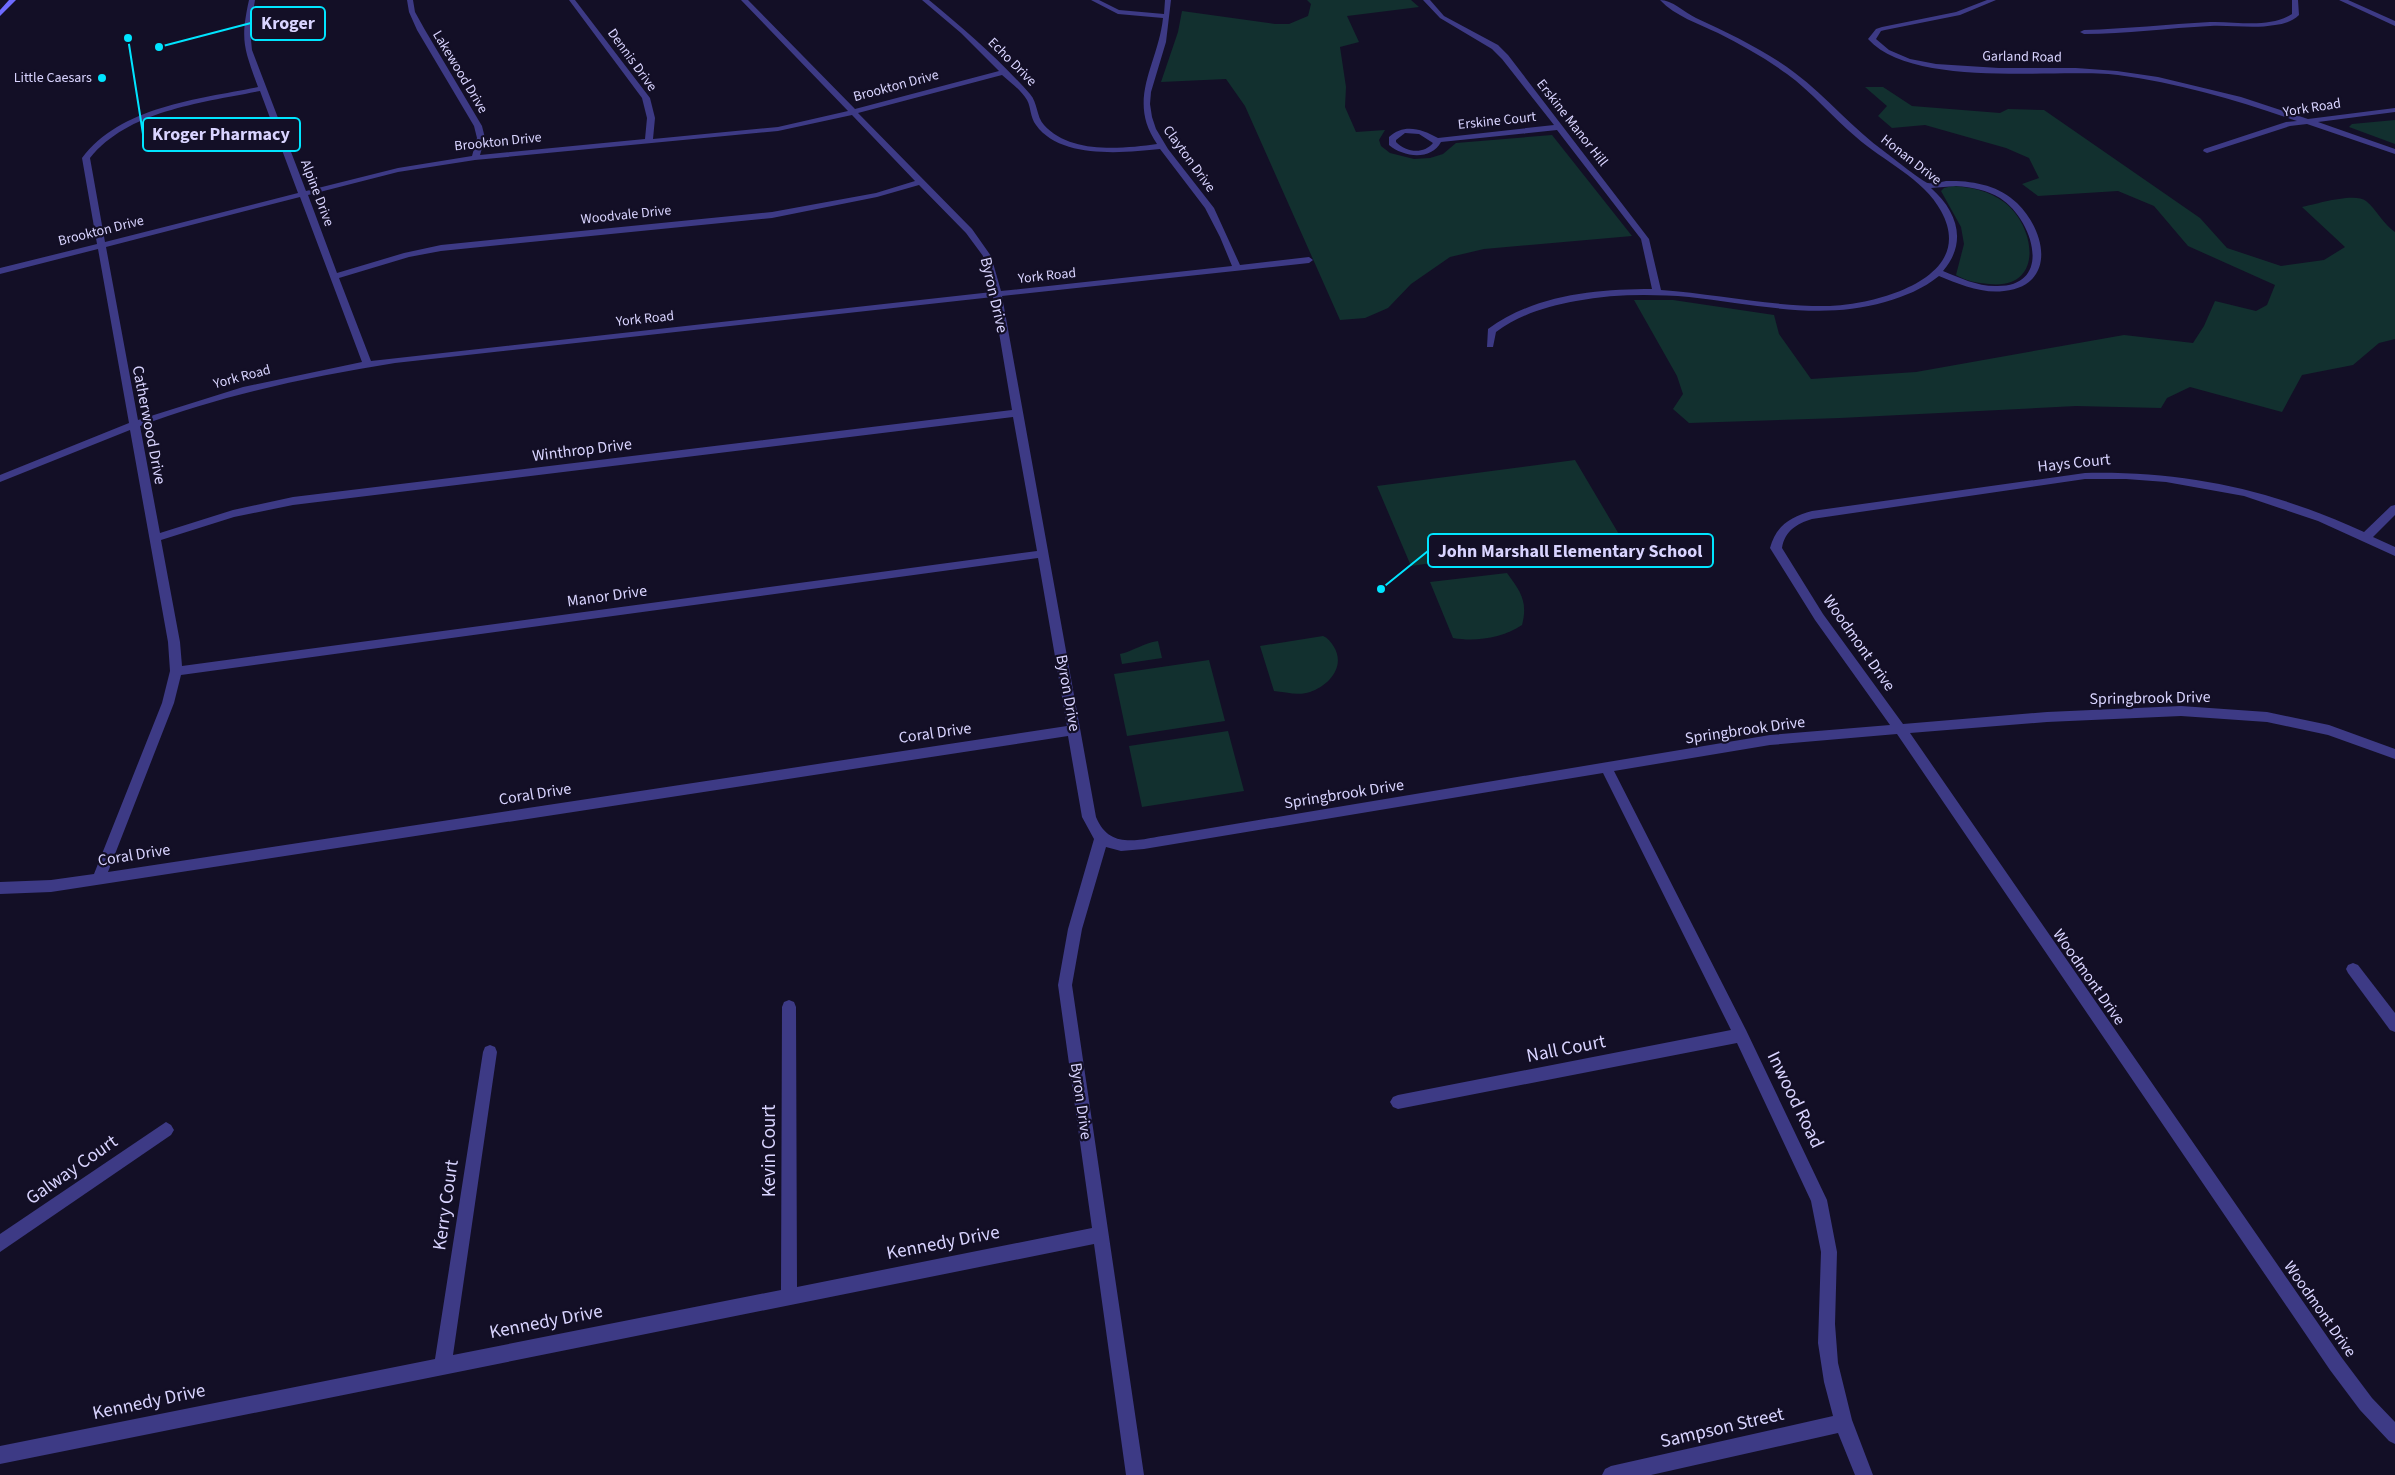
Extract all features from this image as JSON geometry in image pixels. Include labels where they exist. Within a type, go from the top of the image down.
[{"type":"main road","points":[[0,14],[13,0]]},
{"type":"street","name":"Alpine Drive","points":[[252,0],[247,20],[246,39],[248,50],[368,365]]},
{"type":"street","name":"Lakewood Drive","points":[[410,0],[412,12],[421,30],[480,132],[480,143],[475,158]]},
{"type":"street","name":"Dennis Drive","points":[[572,0],[646,98],[651,118],[649,142]]},
{"type":"street","name":"Byron Drive","points":[[744,0],[978,242],[987,256],[997,295],[1089,817],[1092,826],[1101,839],[1087,892],[1070,940],[1066,984],[1135,1475]]},
{"type":"street","name":"Echo Drive","points":[[925,0],[1004,72],[1033,102],[1039,124],[1060,140],[1088,148],[1110,151],[1161,146]]},
{"type":"street","points":[[1094,0],[1106,8],[1124,13],[1167,16]]},
{"type":"street","name":"Clayton Drive","points":[[1168,0],[1167,16],[1158,57],[1147,93],[1146,103],[1150,125],[1161,146],[1197,191],[1214,216],[1228,243],[1237,268]]},
{"type":"street","name":"Erskine Manor Hill","points":[[1426,0],[1442,17],[1490,44],[1506,57],[1645,238],[1657,292]]},
{"type":"street","name":"Honan Drive","points":[[1490,345],[1491,331],[1499,324],[1552,303],[1586,295],[1657,292],[1789,308],[1829,308],[1884,300],[1913,289],[1938,272],[1951,252],[1952,228],[1943,206],[1926,186],[1861,138],[1781,67],[1691,18],[1663,0]]},
{"type":"street","name":"Garland Road","points":[[1992,0],[1958,14],[1884,28],[1878,30],[1872,39],[1884,52],[1914,62],[1998,70],[2080,70],[2124,75],[2196,88],[2303,121]]},
{"type":"street","points":[[2084,32],[2145,31],[2210,24],[2279,23],[2296,15],[2295,0]]},
{"type":"street","points":[[2342,0],[2395,24]]},
{"type":"street","name":"Brookton Drive","points":[[0,271],[398,170],[475,158],[778,129],[853,112],[1004,72]]},
{"type":"street","name":"Catherwood Drive","points":[[99,878],[168,703],[176,671],[174,642],[133,425],[86,158],[93,146],[114,131],[145,117],[262,88]]},
{"type":"street","name":"York Road","points":[[2207,150],[2303,121],[2395,110]]},
{"type":"street","points":[[2303,121],[2395,152]]},
{"type":"street","name":"Erskine Court","points":[[1437,140],[1560,127]]},
{"type":"street","points":[[1412,131],[1429,134],[1437,140],[1438,144],[1435,148],[1414,153],[1396,147],[1392,139],[1398,133],[1412,131]]},
{"type":"street","name":"Woodvale Drive","points":[[335,276],[407,255],[441,248],[772,215],[862,198],[920,182]]},
{"type":"street","points":[[1926,186],[1963,184],[1982,188],[2003,196],[2023,214],[2033,231],[2038,250],[2037,262],[2029,278],[2015,287],[1992,289],[1975,286],[1938,272]]},
{"type":"street","name":"York Road","points":[[0,480],[133,425],[245,390],[368,365],[1309,260]]},
{"type":"street","name":"Winthrop Drive","points":[[155,538],[233,514],[293,501],[1017,412]]},
{"type":"street","name":"Hays Court","points":[[1782,530],[1798,519],[1812,515],[2085,476],[2125,475],[2199,482],[2256,496],[2303,510],[2366,537],[2395,552]]},
{"type":"street","points":[[2366,537],[2395,509]]},
{"type":"street","name":"Woodmont Drive","points":[[1782,530],[1777,539],[1776,548],[1819,617],[1900,730],[2336,1364],[2366,1404],[2395,1435]]},
{"type":"street","name":"Manor Drive","points":[[176,671],[1042,554]]},
{"type":"street","name":"Springbrook Drive","points":[[1101,839],[1120,846],[1168,840],[1770,740],[2113,713],[2209,712],[2267,717],[2311,725],[2372,744],[2395,754]]},
{"type":"street","name":"Coral Drive","points":[[0,888],[51,886],[1074,730]]},
{"type":"street","name":"Inwood Road","points":[[1606,767],[1742,1035],[1819,1200],[1826,1226],[1829,1260],[1826,1326],[1834,1389],[1843,1423],[1864,1475]]},
{"type":"street","points":[[2353,969],[2395,1026]]},
{"type":"street","name":"Kevin Court","points":[[789,1007],[789,1296]]},
{"type":"street","name":"Nall Court","points":[[1398,1102],[1742,1035]]},
{"type":"street","name":"Kerry Court","points":[[443,1364],[490,1052]]},
{"type":"street","name":"Galway Court","points":[[0,1244],[166,1130]]},
{"type":"street","name":"Kennedy Drive","points":[[0,1455],[443,1364],[1101,1234]]},
{"type":"street","name":"Sampson Street","points":[[1611,1475],[1843,1423]]},
{"type":"green space","points":[[1307,0],[1411,0],[1419,7],[1347,16],[1359,42],[1340,47],[1346,87],[1345,107],[1356,132],[1385,130],[1379,140],[1381,146],[1390,153],[1414,159],[1430,158],[1443,154],[1456,143],[1552,135],[1632,236],[1484,249],[1450,257],[1411,284],[1388,308],[1365,318],[1340,320],[1245,106],[1226,79],[1161,82],[1178,32],[1182,11],[1275,24],[1289,24],[1308,16],[1311,4]]},
{"type":"green space","points":[[1865,87],[1883,87],[1912,106],[2000,113],[2008,109],[2044,110],[2200,218],[2227,248],[2281,266],[2324,260],[2345,247],[2302,207],[2345,198],[2366,201],[2395,232],[2395,339],[2379,343],[2353,365],[2302,375],[2282,412],[2190,387],[2167,398],[2161,408],[2076,406],[1840,418],[1689,423],[1673,409],[1683,394],[1677,376],[1634,300],[1673,300],[1774,315],[1779,334],[1811,379],[1916,372],[2124,335],[2193,343],[2204,326],[2215,301],[2256,311],[2267,305],[2275,285],[2188,246],[2154,206],[2118,191],[2038,196],[2022,184],[2039,178],[2029,158],[2006,148],[1925,125],[1892,128],[1878,116],[1887,106]]},
{"type":"green space","points":[[2395,120],[2395,144],[2349,127],[2352,124]]},
{"type":"green space","points":[[1953,186],[1986,192],[2004,202],[2015,213],[2023,226],[2030,254],[2027,267],[2019,277],[2007,283],[1989,284],[1964,279],[1956,275],[1964,244],[1961,227],[1941,191],[1944,188]]},
{"type":"green space","points":[[1575,460],[1620,536],[1411,566],[1377,486]]},
{"type":"green space","points":[[1507,573],[1524,603],[1522,625],[1506,633],[1489,638],[1453,638],[1430,582]]},
{"type":"green space","points":[[1323,636],[1331,642],[1337,654],[1338,662],[1329,680],[1317,689],[1306,693],[1297,694],[1274,691],[1260,646]]},
{"type":"green space","points":[[1158,641],[1162,658],[1122,664],[1120,654]]},
{"type":"green space","points":[[1209,660],[1225,721],[1127,736],[1114,674]]},
{"type":"green space","points":[[1228,731],[1244,791],[1142,807],[1129,746]]},
{"type":"place","name":"Kroger Pharmacy","points":[[128,38]]},
{"type":"place","name":"Kroger","points":[[159,47]]},
{"type":"place","name":"Little Caesars","points":[[102,78]]},
{"type":"place","name":"John Marshall Elementary School","points":[[1381,589]]}]
